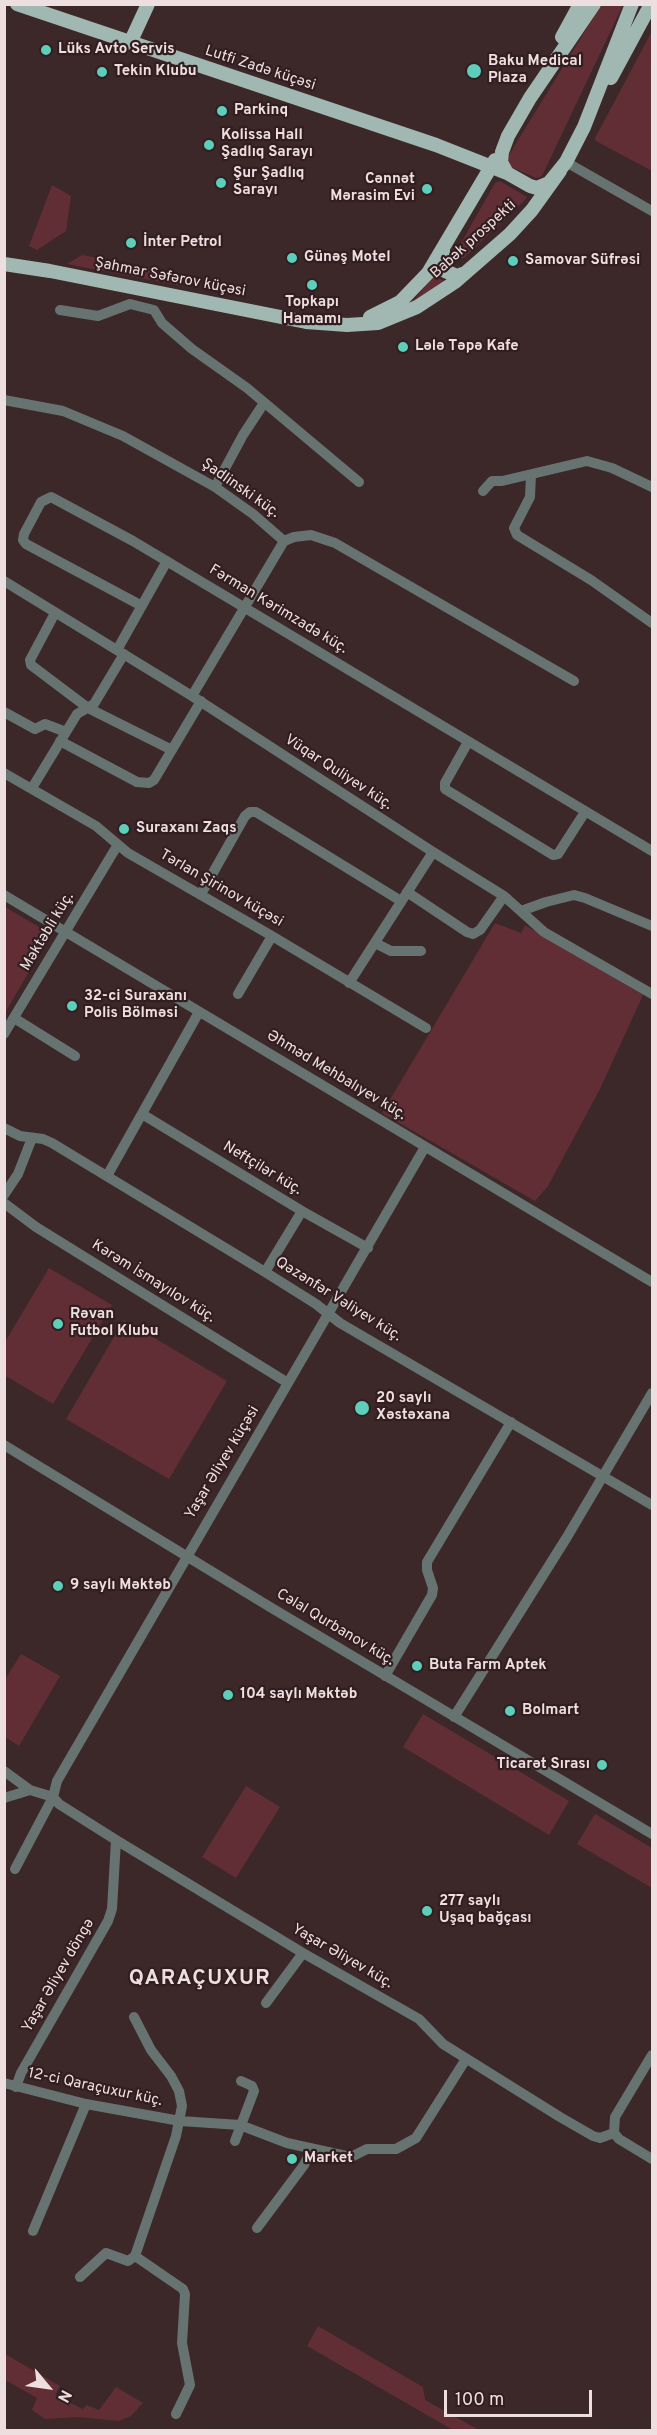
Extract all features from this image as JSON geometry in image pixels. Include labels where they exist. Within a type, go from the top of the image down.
[{"type":"main road","name":"Lutfi Zadə küçəsi","points":[[17,4],[394,130],[507,173]]},
{"type":"main road","points":[[130,43],[147,4]]},
{"type":"main road","name":"Babək prospekti","points":[[334,325],[381,313],[400,302],[419,283],[443,251],[530,98],[580,4]]},
{"type":"main road","name":"Babək prospekti","points":[[530,98],[594,4]]},
{"type":"main road","name":"Babək prospekti","points":[[584,127],[632,4]]},
{"type":"main road","name":"Babək prospekti","points":[[334,325],[365,324],[399,316],[431,299],[465,273],[532,210],[563,167],[651,4]]},
{"type":"main road","name":"Babək prospekti","points":[[508,136],[501,162],[507,173],[537,188],[549,183],[563,167]]},
{"type":"main road","points":[[443,251],[441,264],[446,271],[458,276],[465,273]]},
{"type":"main road","name":"Şahmar Səfərov küçəsi","points":[[4,264],[146,289],[298,321],[334,325]]},
{"type":"street","points":[[563,167],[652,211]]},
{"type":"street","points":[[141,307],[146,289]]},
{"type":"street","points":[[60,310],[98,316],[130,304],[154,310],[162,323],[192,349],[226,372],[359,482]]},
{"type":"street","name":"Şadlinski küç.","points":[[4,400],[63,411],[123,436],[215,487],[253,514],[285,541],[294,537],[311,535],[334,543],[574,681]]},
{"type":"street","points":[[215,487],[243,435],[264,403]]},
{"type":"street","points":[[483,491],[492,481],[531,475],[587,461],[612,468],[652,487]]},
{"type":"street","points":[[531,475],[530,497],[514,528],[517,535],[591,580],[652,623]]},
{"type":"street","name":"Fərman Kərimzadə küç.","points":[[142,606],[26,544],[23,540],[24,534],[41,502],[51,497],[167,561],[652,851]]},
{"type":"street","points":[[4,712],[35,729],[45,724],[144,784],[154,780],[172,750],[196,698],[245,607],[285,541]]},
{"type":"street","points":[[32,788],[77,714],[100,697],[142,606],[167,561]]},
{"type":"street","name":"Vüqar Quliyev küç.","points":[[4,581],[196,698],[504,896],[544,932],[652,994]]},
{"type":"street","points":[[55,613],[30,660],[31,665],[88,708],[172,750]]},
{"type":"street","points":[[468,742],[445,783],[445,789],[544,850],[553,855],[558,854],[585,812]]},
{"type":"street","name":"Tərlan Şirinov küçəsi","points":[[4,772],[96,826],[117,846],[426,1028]]},
{"type":"street","points":[[201,894],[245,816],[250,812],[256,812],[472,934],[480,930],[504,896]]},
{"type":"street","name":"Məktəbli küç.","points":[[4,1034],[117,846]]},
{"type":"street","points":[[349,983],[433,852]]},
{"type":"street","name":"Əhməd Mehbalıyev küç.","points":[[4,895],[652,1282]]},
{"type":"street","points":[[521,911],[565,896],[574,896],[585,898],[652,926]]},
{"type":"street","points":[[238,994],[272,936]]},
{"type":"street","points":[[375,943],[391,951],[421,951]]},
{"type":"street","points":[[107,1176],[199,1012]]},
{"type":"street","points":[[14,1018],[75,1056]]},
{"type":"street","name":"Neftçilər küç.","points":[[142,1114],[302,1211],[368,1248]]},
{"type":"street","name":"Qəzənfər Vəliyev küç.","points":[[4,1128],[20,1136],[43,1139],[52,1143],[265,1272],[328,1314],[652,1505]]},
{"type":"street","points":[[4,1195],[18,1174],[32,1138]]},
{"type":"street","name":"Yaşar Əliyev küçəsi","points":[[15,1869],[53,1797],[57,1781],[425,1147]]},
{"type":"street","name":"Kərəm İsmayılov küç.","points":[[4,1203],[36,1227],[288,1383]]},
{"type":"street","points":[[265,1272],[302,1211]]},
{"type":"street","points":[[454,1717],[604,1476],[652,1393]]},
{"type":"street","points":[[385,1676],[432,1595],[433,1588],[427,1562],[511,1422]]},
{"type":"street","name":"Cəlal Qurbanov küç.","points":[[4,1445],[385,1676],[652,1834]]},
{"type":"street","points":[[4,1771],[30,1790],[53,1797]]},
{"type":"street","points":[[4,1798],[30,1790]]},
{"type":"street","name":"Yaşar Əliyev küç.","points":[[53,1797],[59,1804],[116,1840],[303,1953],[419,2019],[443,2044],[586,2133],[600,2138],[614,2133]]},
{"type":"street","name":"Yaşar Əliyev döngə","points":[[10,2085],[21,2073],[108,1921],[112,1909],[116,1840]]},
{"type":"street","points":[[266,2003],[303,1953]]},
{"type":"street","name":"12-ci Qaraçuxur küç.","points":[[134,2017],[151,2050],[171,2076],[182,2106],[180,2121],[135,2256]]},
{"type":"street","points":[[652,2055],[615,2117],[614,2133],[619,2139],[652,2159]]},
{"type":"street","name":"12-ci Qaraçuxur küç.","points":[[10,2085],[86,2104],[180,2121],[240,2126],[276,2140],[351,2157],[367,2149],[396,2149],[416,2139],[466,2059]]},
{"type":"street","points":[[235,2141],[254,2091],[252,2086],[241,2081]]},
{"type":"street","points":[[33,2231],[86,2104]]},
{"type":"street","points":[[257,2228],[304,2165],[312,2149]]},
{"type":"street","points":[[80,2277],[106,2253],[128,2261],[135,2256],[183,2289],[185,2294],[182,2343],[190,2385],[176,2414]]},
{"type":"shaded area","points":[[601,5],[623,5],[542,176],[536,178],[509,166],[507,158]]},
{"type":"shaded area","points":[[652,31],[652,171],[594,140]]},
{"type":"shaded area","points":[[500,181],[527,197],[464,258],[460,258],[456,252],[495,183]]},
{"type":"shaded area","points":[[52,185],[71,196],[66,231],[37,250],[29,246]]},
{"type":"shaded area","points":[[82,255],[170,272],[182,286],[67,264]]},
{"type":"shaded area","points":[[436,272],[438,278],[444,281],[434,290],[405,306],[416,298]]},
{"type":"shaded area","points":[[5,907],[51,934],[5,1013]]},
{"type":"shaded area","points":[[495,923],[521,933],[525,925],[643,995],[600,1089],[548,1186],[535,1201],[382,1113]]},
{"type":"shaded area","name":"Rəvan Futbol Klubu","points":[[49,1268],[112,1305],[53,1404],[4,1375],[5,1342]]},
{"type":"shaded area","points":[[124,1320],[227,1381],[169,1479],[66,1419]]},
{"type":"shaded area","points":[[21,1654],[60,1676],[19,1746],[5,1737],[4,1681]]},
{"type":"shaded area","points":[[423,1714],[569,1801],[549,1835],[403,1747]]},
{"type":"shaded area","points":[[246,1786],[280,1807],[236,1878],[202,1857]]},
{"type":"shaded area","points":[[595,1814],[652,1848],[652,1888],[577,1844]]},
{"type":"shaded area","points":[[318,2326],[423,2387],[425,2400],[479,2430],[453,2430],[307,2346]]},
{"type":"shaded area","points":[[5,2354],[60,2386],[55,2395],[83,2409],[87,2405],[99,2410],[116,2387],[143,2403],[131,2416],[119,2421],[78,2417],[45,2419],[32,2410],[37,2398],[5,2380]]},
{"type":"place","name":"Lüks Avto Servis","points":[[46,50]]},
{"type":"place","name":"Baku Medical Plaza","points":[[474,71]]},
{"type":"place","name":"Tekin Klubu","points":[[102,72]]},
{"type":"place","name":"Parkinq","points":[[222,111]]},
{"type":"place","name":"Kolissa Hall Şadlıq Sarayı","points":[[209,145]]},
{"type":"place","name":"Şur Şadlıq Sarayı","points":[[221,183]]},
{"type":"place","name":"Cənnət Mərasim Evi","points":[[427,189]]},
{"type":"place","name":"İnter Petrol","points":[[131,243]]},
{"type":"place","name":"Günəş Motel","points":[[292,258]]},
{"type":"place","name":"Samovar Süfrəsi","points":[[513,261]]},
{"type":"place","name":"Topkapı Hamamı","points":[[312,285]]},
{"type":"place","name":"Lələ Təpə Kafe","points":[[403,347]]},
{"type":"place","name":"Suraxanı Zaqs","points":[[124,829]]},
{"type":"place","name":"32-ci Suraxanı Polis Bölməsi","points":[[72,1006]]},
{"type":"place","name":"Rəvan Futbol Klubu","points":[[58,1324]]},
{"type":"place","name":"20 saylı Xəstəxana","points":[[362,1408]]},
{"type":"place","name":"9 saylı Məktəb","points":[[58,1586]]},
{"type":"place","name":"Buta Farm Aptek","points":[[417,1666]]},
{"type":"place","name":"104 saylı Məktəb","points":[[228,1695]]},
{"type":"place","name":"Bolmart","points":[[510,1711]]},
{"type":"place","name":"Ticarət Sırası","points":[[602,1765]]},
{"type":"place","name":"277 saylı Uşaq bağçası","points":[[427,1911]]},
{"type":"place","name":"Market","points":[[292,2159]]},
{"type":"district","name":"QARAÇUXUR","points":[[200,1980]]}]
